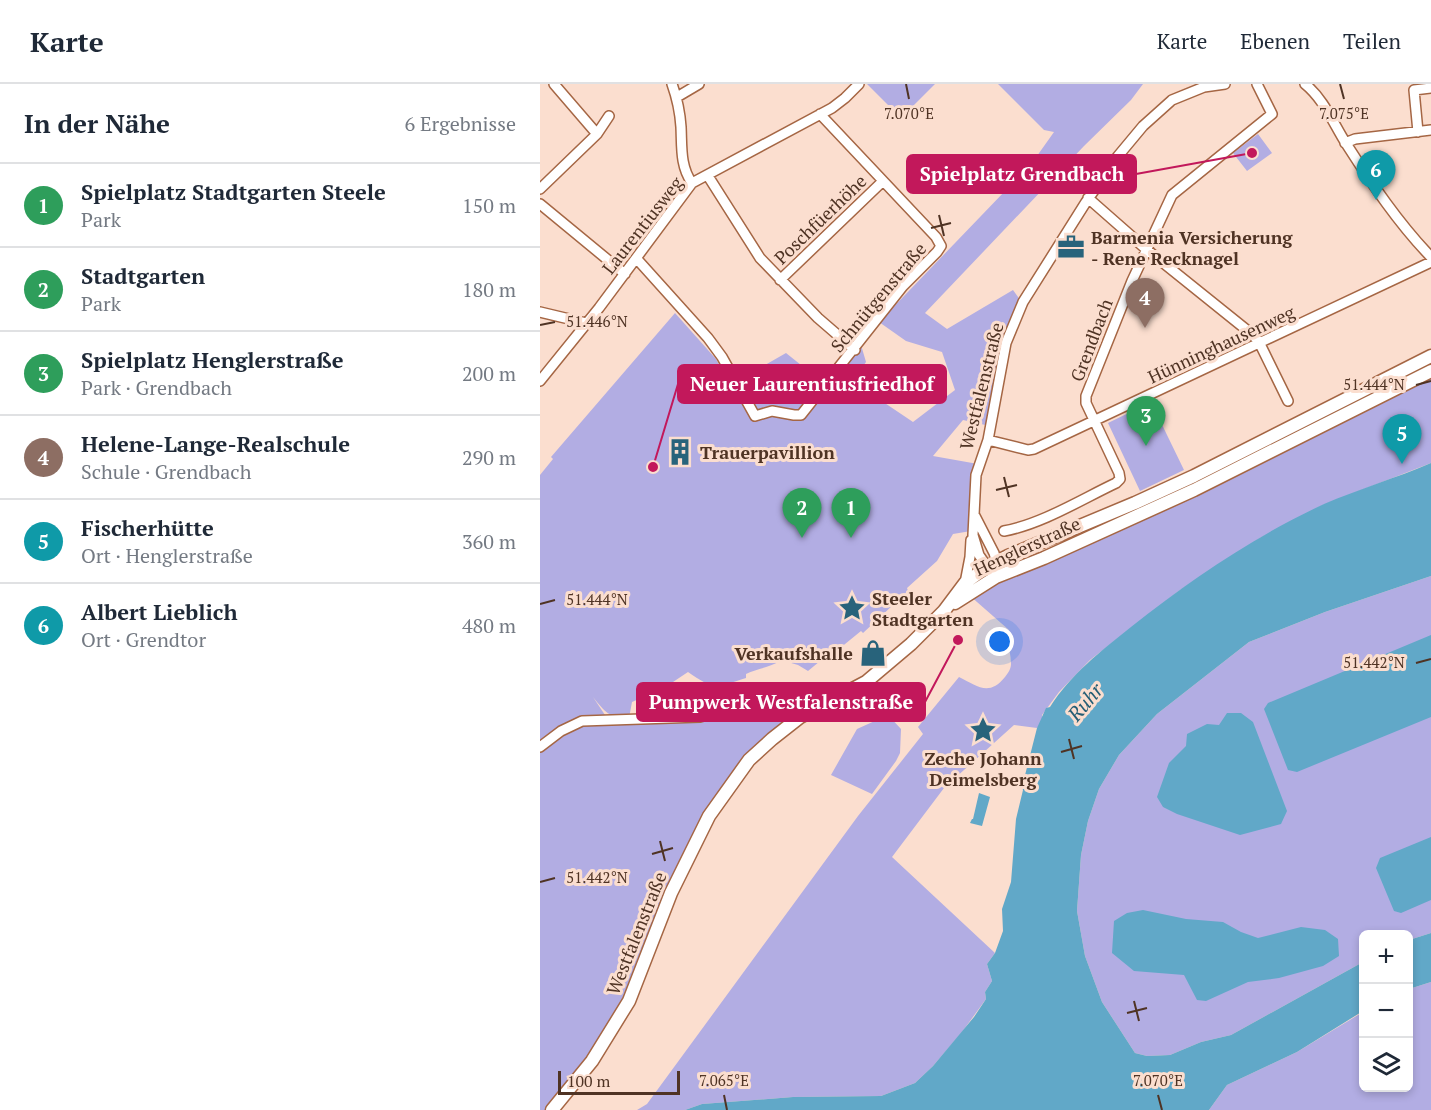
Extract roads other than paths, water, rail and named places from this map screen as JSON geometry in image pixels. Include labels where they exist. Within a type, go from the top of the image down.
[{"type":"main road","name":"Henglerstraße","points":[[944,611],[965,583],[997,559],[1135,503],[1194,476],[1431,356]]},
{"type":"main road","name":"Henglerstraße","points":[[944,611],[996,577],[1044,558],[1194,490],[1431,371]]},
{"type":"main road","name":"Westfalenstraße","points":[[552,1110],[592,1061],[629,1001],[671,892],[709,816],[728,787],[750,760],[797,713],[866,682],[911,644],[944,611]]},
{"type":"street","points":[[554,84],[597,134]]},
{"type":"street","points":[[672,84],[677,98],[682,163],[692,183]]},
{"type":"street","points":[[677,98],[699,84]]},
{"type":"street","name":"Laurentiusweg","points":[[540,381],[692,183],[820,114],[845,98],[859,84]]},
{"type":"street","name":"Westfalenstraße","points":[[965,583],[973,535],[976,475],[988,440],[1006,343],[1023,302],[1088,198],[1123,150],[1157,113],[1172,100],[1204,86],[1225,84]]},
{"type":"street","name":"Grendbach","points":[[1116,483],[1120,479],[1119,473],[1086,403],[1086,396],[1146,249],[1172,195],[1272,114],[1257,84]]},
{"type":"street","points":[[1305,84],[1318,97],[1345,143],[1401,223],[1431,257]]},
{"type":"street","points":[[1418,132],[1414,90],[1431,88]]},
{"type":"street","name":"Schnütgenstraße","points":[[636,258],[715,347],[755,416],[772,411],[801,415],[855,350],[903,286],[941,246],[936,237],[820,114]]},
{"type":"street","points":[[540,189],[597,134],[609,116]]},
{"type":"street","points":[[1345,143],[1355,139],[1431,130]]},
{"type":"street","points":[[708,176],[760,258],[780,280],[855,350]]},
{"type":"street","name":"Poschfüerhöhe","points":[[780,280],[883,181]]},
{"type":"street","points":[[1088,198],[1146,249],[1253,335],[1260,344],[1288,401]]},
{"type":"street","points":[[540,204],[624,274]]},
{"type":"street","name":"Hünninghausenweg","points":[[988,440],[1028,450],[1034,449],[1431,262]]},
{"type":"street","points":[[540,312],[586,323]]},
{"type":"street","name":"Henglerstraße","points":[[1004,531],[1033,522],[1116,483]]},
{"type":"street","name":"Westfalenstraße","points":[[974,513],[997,559],[996,577]]},
{"type":"street","name":"Westfalenstraße","points":[[973,535],[979,555],[997,559]]},
{"type":"street","points":[[540,747],[561,731],[582,721],[700,717],[765,699],[787,702],[797,713]]},
{"type":"water","name":"Ruhr","points":[[1431,463],[1431,576],[1325,612],[1249,642],[1157,714],[1119,755],[1099,789],[1088,821],[1081,855],[1077,911],[1085,956],[1102,1002],[1135,1053],[1147,1056],[1170,1055],[1201,1042],[1231,1035],[1359,964],[1359,1013],[1297,1052],[1227,1085],[1209,1110],[685,1110],[702,1104],[793,1097],[881,1096],[915,1083],[933,1066],[974,1017],[986,999],[985,992],[992,981],[987,964],[995,953],[1003,931],[1002,909],[1011,882],[1016,819],[1022,787],[1037,728],[1046,708],[1050,707],[1067,684],[1087,664],[1176,592],[1273,530],[1324,504]]},
{"type":"water","points":[[1431,635],[1431,717],[1297,772],[1288,770],[1264,709],[1268,703]]},
{"type":"water","points":[[1227,713],[1241,713],[1253,722],[1287,811],[1281,824],[1240,835],[1177,814],[1163,807],[1157,797],[1169,763],[1186,746],[1187,734],[1207,724],[1219,725]]},
{"type":"water","points":[[979,793],[990,797],[982,826],[970,823]]},
{"type":"water","points":[[1431,837],[1431,900],[1401,913],[1394,911],[1376,868],[1380,858]]},
{"type":"water","points":[[1143,910],[1186,919],[1223,922],[1258,938],[1301,927],[1325,930],[1338,939],[1339,956],[1323,966],[1279,978],[1248,982],[1206,1001],[1197,1000],[1184,975],[1134,971],[1112,953],[1114,921],[1127,913]]},
{"type":"water","points":[[1431,933],[1431,982],[1413,988],[1413,984],[1413,939]]},
{"type":"place","name":"Spielplatz Grendbach","points":[[1252,153]]},
{"type":"place","name":"Albert Lieblich","points":[[1376,200]]},
{"type":"place","name":"Barmenia Versicherung - Rene Recknagel","points":[[1071,247]]},
{"type":"place","name":"Helene-Lange-Realschule","points":[[1145,328]]},
{"type":"place","name":"Spielplatz Henglerstraße","points":[[1146,446]]},
{"type":"place","name":"Trauerpavillion","points":[[680,452]]},
{"type":"place","name":"Fischerhütte","points":[[1402,464]]},
{"type":"place","name":"Neuer Laurentiusfriedhof","points":[[653,467]]},
{"type":"place","name":"Stadtgarten","points":[[802,538]]},
{"type":"place","name":"Spielplatz Stadtgarten Steele","points":[[851,538]]},
{"type":"place","name":"Steeler Stadtgarten","points":[[852,608]]},
{"type":"place","name":"Pumpwerk Westfalenstraße","points":[[958,640]]},
{"type":"place","name":"Verkaufshalle","points":[[873,653]]},
{"type":"place","name":"Zeche Johann Deimelsberg","points":[[983,730]]}]
